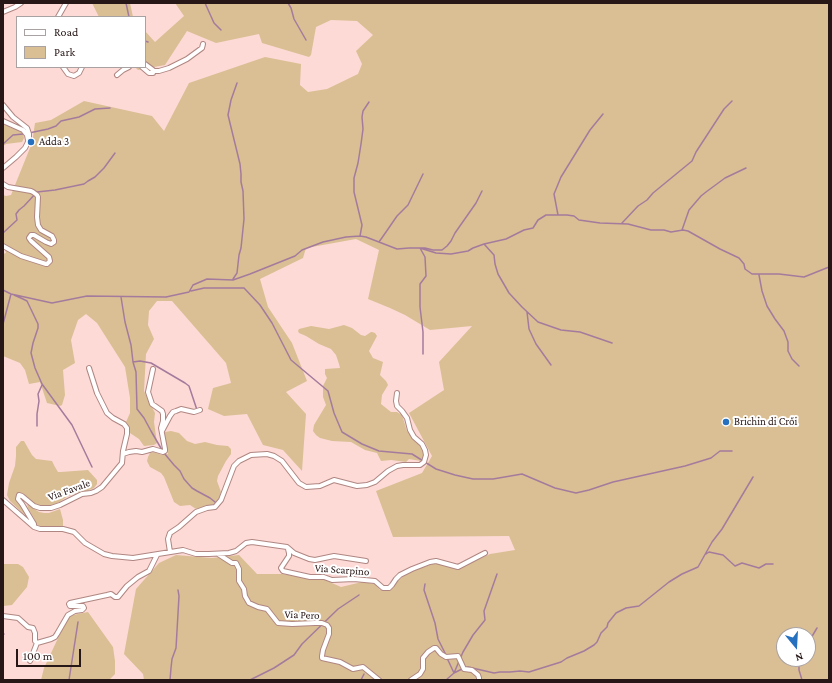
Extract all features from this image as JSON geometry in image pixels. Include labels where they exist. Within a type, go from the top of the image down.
[{"type":"street","points":[[3,12],[22,3]]},
{"type":"street","points":[[59,16],[66,3]]},
{"type":"street","points":[[143,68],[148,73],[152,73],[153,71],[168,68],[187,59],[202,48],[203,44]]},
{"type":"street","points":[[146,65],[153,71]]},
{"type":"street","points":[[64,68],[68,74],[74,76],[79,73],[82,68]]},
{"type":"street","points":[[117,75],[127,68]]},
{"type":"street","points":[[3,104],[13,117],[27,128],[29,134],[29,140],[25,148],[3,168]]},
{"type":"street","points":[[3,121],[24,130],[28,143]]},
{"type":"street","points":[[3,246],[21,256],[48,264],[50,261],[49,257],[29,238],[31,235],[34,235],[51,244],[54,242],[52,236],[41,230],[38,225],[37,195],[30,191],[4,186]]},
{"type":"street","name":"Via Favale","points":[[34,527],[31,518],[18,499],[19,495],[34,506],[40,508],[51,508],[82,494],[91,493],[102,487],[122,464],[127,428],[124,424],[107,413],[97,393],[89,368]]},
{"type":"street","points":[[123,454],[153,449],[163,452],[165,449],[161,428],[164,418],[163,414],[162,411],[152,404],[148,392],[153,369]]},
{"type":"street","points":[[170,552],[168,539],[170,533],[196,512],[215,507],[221,500],[234,466],[239,461],[251,456],[267,454],[274,456],[282,461],[298,483],[306,486],[320,486],[334,480],[358,486],[367,485],[375,482],[388,471],[397,466],[420,465],[424,462],[426,455],[425,450],[422,444],[414,437],[410,430],[407,418],[397,406],[397,393]]},
{"type":"street","points":[[162,432],[173,412],[181,409],[194,412],[200,410]]},
{"type":"street","points":[[3,500],[34,527],[63,529],[74,532],[85,543],[104,554],[112,556],[133,558],[183,550],[196,554],[217,554],[236,551],[249,542],[287,547],[294,553],[315,560],[334,556],[366,561]]},
{"type":"street","name":"Via Scarpino","points":[[287,547],[289,556],[281,568],[283,571],[310,577],[324,577],[332,580],[354,579],[375,581],[383,588],[389,588],[400,575],[430,562],[436,561],[458,567],[485,553]]},
{"type":"street","name":"Via Pero","points":[[217,554],[232,563],[236,563],[239,569],[239,581],[244,589],[245,596],[249,603],[267,609],[278,623],[322,623],[327,625],[329,628],[329,634],[323,650],[322,658],[340,662],[353,669],[363,667],[380,680]]},
{"type":"street","points":[[37,643],[55,637],[68,615],[84,608],[83,606],[70,606],[70,603],[111,594],[118,597],[127,586],[149,571],[157,555]]},
{"type":"street","points":[[3,616],[18,618],[28,627],[33,628],[35,633],[35,641],[37,643],[30,661]]},
{"type":"street","points":[[411,680],[420,674],[424,669],[423,658],[434,648],[446,657],[458,656],[464,669],[472,670],[478,675],[479,680]]},
{"type":"green space","points":[[92,3],[130,3],[133,16],[98,16]]},
{"type":"green space","points":[[175,3],[829,3],[829,680],[144,680],[143,674],[124,654],[136,589],[159,563],[176,555],[212,558],[239,555],[257,574],[282,574],[325,580],[341,587],[362,582],[375,584],[380,590],[391,589],[398,580],[412,571],[436,563],[457,569],[490,554],[515,550],[509,536],[393,537],[376,491],[422,473],[432,456],[409,413],[444,390],[439,362],[472,326],[430,330],[405,315],[368,299],[379,250],[356,239],[306,248],[303,258],[260,279],[268,307],[292,343],[307,381],[286,392],[306,414],[302,471],[283,450],[263,445],[247,414],[224,416],[208,409],[213,388],[231,383],[226,363],[172,301],[157,301],[149,311],[148,325],[154,339],[146,354],[144,391],[155,413],[154,422],[157,443],[154,445],[144,446],[139,439],[130,433],[126,422],[130,413],[130,398],[125,367],[97,323],[86,314],[78,320],[71,340],[75,363],[63,370],[65,395],[62,405],[60,406],[47,403],[40,382],[29,384],[25,370],[20,363],[3,356],[3,254],[6,253],[3,244],[3,195],[11,195],[32,143],[35,123],[51,120],[84,101],[152,116],[164,131],[189,83],[265,57],[301,64],[300,85],[308,92],[327,89],[358,74],[362,64],[356,51],[373,35],[357,21],[331,20],[316,27],[311,55],[309,57],[262,43],[259,34],[216,43],[187,31],[165,65],[138,70],[136,68],[146,68],[146,32],[155,42],[184,16]]},
{"type":"green space","points":[[3,124],[23,133],[24,138],[22,142],[6,144],[3,146]]},
{"type":"green space","points":[[344,325],[352,328],[361,335],[365,336],[372,332],[377,336],[369,351],[373,358],[383,362],[380,375],[388,385],[382,395],[381,404],[391,412],[397,412],[402,415],[407,431],[423,448],[424,457],[421,461],[409,459],[406,462],[391,460],[381,461],[377,453],[365,450],[351,442],[332,441],[320,438],[313,431],[314,425],[326,405],[323,397],[323,386],[327,378],[325,369],[340,368],[336,355],[331,349],[319,344],[298,331],[299,329],[311,326],[329,329]]},
{"type":"green space","points":[[171,431],[179,433],[187,441],[195,444],[205,442],[228,446],[231,449],[231,454],[218,476],[217,481],[221,492],[215,504],[196,509],[190,505],[180,506],[174,502],[161,473],[150,467],[147,461],[150,453],[154,452],[162,455],[168,454],[164,434],[165,432]]},
{"type":"green space","points":[[21,441],[24,441],[36,459],[52,461],[58,472],[88,470],[97,480],[97,484],[94,488],[68,496],[55,505],[49,507],[34,505],[23,493],[19,493],[16,496],[17,500],[26,512],[29,519],[10,501],[7,495],[9,483],[15,466],[16,447]]},
{"type":"green space","points":[[27,504],[39,512],[44,513],[49,513],[60,509],[63,526],[42,527],[37,525]]},
{"type":"green space","points":[[3,564],[18,564],[23,567],[29,577],[27,587],[12,605],[3,606]]},
{"type":"green space","points":[[88,612],[113,647],[115,674],[109,680],[41,680],[44,668],[67,619],[73,615]]},
{"type":"waterway","points":[[126,3],[129,16]]},
{"type":"waterway","points":[[205,3],[214,23],[221,30]]},
{"type":"waterway","points":[[288,3],[294,19],[306,40]]},
{"type":"waterway","points":[[233,279],[237,273],[244,219],[240,164],[228,115],[237,83]]},
{"type":"waterway","points":[[622,223],[638,206],[692,161],[696,152],[724,109],[732,101]]},
{"type":"waterway","points":[[360,236],[362,225],[354,192],[354,178],[361,144],[363,111],[369,102]]},
{"type":"waterway","points":[[29,133],[48,129],[56,126],[61,121],[79,117],[95,109],[110,108]]},
{"type":"waterway","points":[[558,215],[554,194],[561,177],[590,130],[603,114]]},
{"type":"waterway","points":[[3,144],[13,135],[23,134]]},
{"type":"waterway","points":[[3,233],[17,220],[16,214],[37,192],[84,184],[95,177],[115,153]]},
{"type":"waterway","points":[[682,230],[689,210],[701,196],[725,178],[746,168]]},
{"type":"waterway","points":[[379,242],[397,216],[408,205],[423,174]]},
{"type":"waterway","points":[[423,354],[420,284],[426,276],[425,257],[420,248],[442,250],[447,246],[476,203],[482,191]]},
{"type":"waterway","points":[[3,290],[11,294],[52,303],[87,296],[166,297],[189,292],[193,285],[207,279],[233,280],[295,256],[302,250],[323,242],[346,237],[366,237],[397,249],[420,248],[436,253],[451,254],[468,251],[484,244],[506,239],[524,230],[533,228],[538,220],[546,215],[567,215],[574,216],[579,220],[600,223],[628,224],[651,230],[664,230],[671,232],[683,230],[688,231],[739,258],[744,264],[745,269],[752,274],[779,274],[804,277],[829,267]]},
{"type":"waterway","points":[[484,244],[494,255],[498,274],[509,293],[538,322],[561,330],[580,332],[612,343]]},
{"type":"waterway","points":[[759,275],[767,306],[784,331],[788,342],[788,351],[792,359],[799,366]]},
{"type":"waterway","points":[[191,291],[204,288],[244,288],[260,305],[272,323],[291,360],[328,391],[334,413],[342,432],[362,444],[379,451],[412,454],[436,469],[455,475],[473,479],[493,479],[522,474],[555,488],[576,493],[613,482],[685,466],[711,458],[720,451],[732,451]]},
{"type":"waterway","points":[[3,324],[11,294]]},
{"type":"waterway","points":[[14,295],[27,301],[38,324],[31,353],[35,368],[42,384],[72,425],[92,467]]},
{"type":"waterway","points":[[121,297],[136,372],[137,409],[144,418],[162,450]]},
{"type":"waterway","points":[[527,312],[529,329],[536,344],[551,365]]},
{"type":"waterway","points":[[133,362],[140,361],[151,363],[185,383],[189,386],[197,410]]},
{"type":"waterway","points":[[37,426],[39,401],[38,394],[42,385]]},
{"type":"waterway","points":[[164,453],[180,471],[184,479],[192,488],[215,502]]},
{"type":"waterway","points":[[466,668],[468,667],[494,673],[520,671],[529,672],[561,662],[594,645],[616,613],[626,608],[639,606],[669,582],[698,567],[753,477]]},
{"type":"waterway","points":[[706,554],[709,552],[723,555],[735,566],[742,563],[759,568],[766,564],[773,564]]},
{"type":"waterway","points":[[454,673],[463,652],[473,635],[485,620],[484,611],[497,574]]},
{"type":"waterway","points":[[425,584],[424,590],[435,623],[438,639],[446,655]]},
{"type":"waterway","points":[[170,680],[172,659],[176,648],[179,596],[178,590]]},
{"type":"waterway","points":[[250,680],[274,668],[294,655],[302,644],[338,609],[359,595]]},
{"type":"waterway","points":[[69,680],[78,622]]},
{"type":"waterway","points":[[447,658],[454,673]]},
{"type":"waterway","points":[[799,667],[802,680]]},
{"type":"waterway","points":[[446,680],[454,673],[462,669]]},
{"type":"waterway","points":[[361,680],[364,674]]},
{"type":"place","name":"Adda 3","points":[[31,142]]},
{"type":"place","name":"Brichin di Crői","points":[[726,422]]}]
